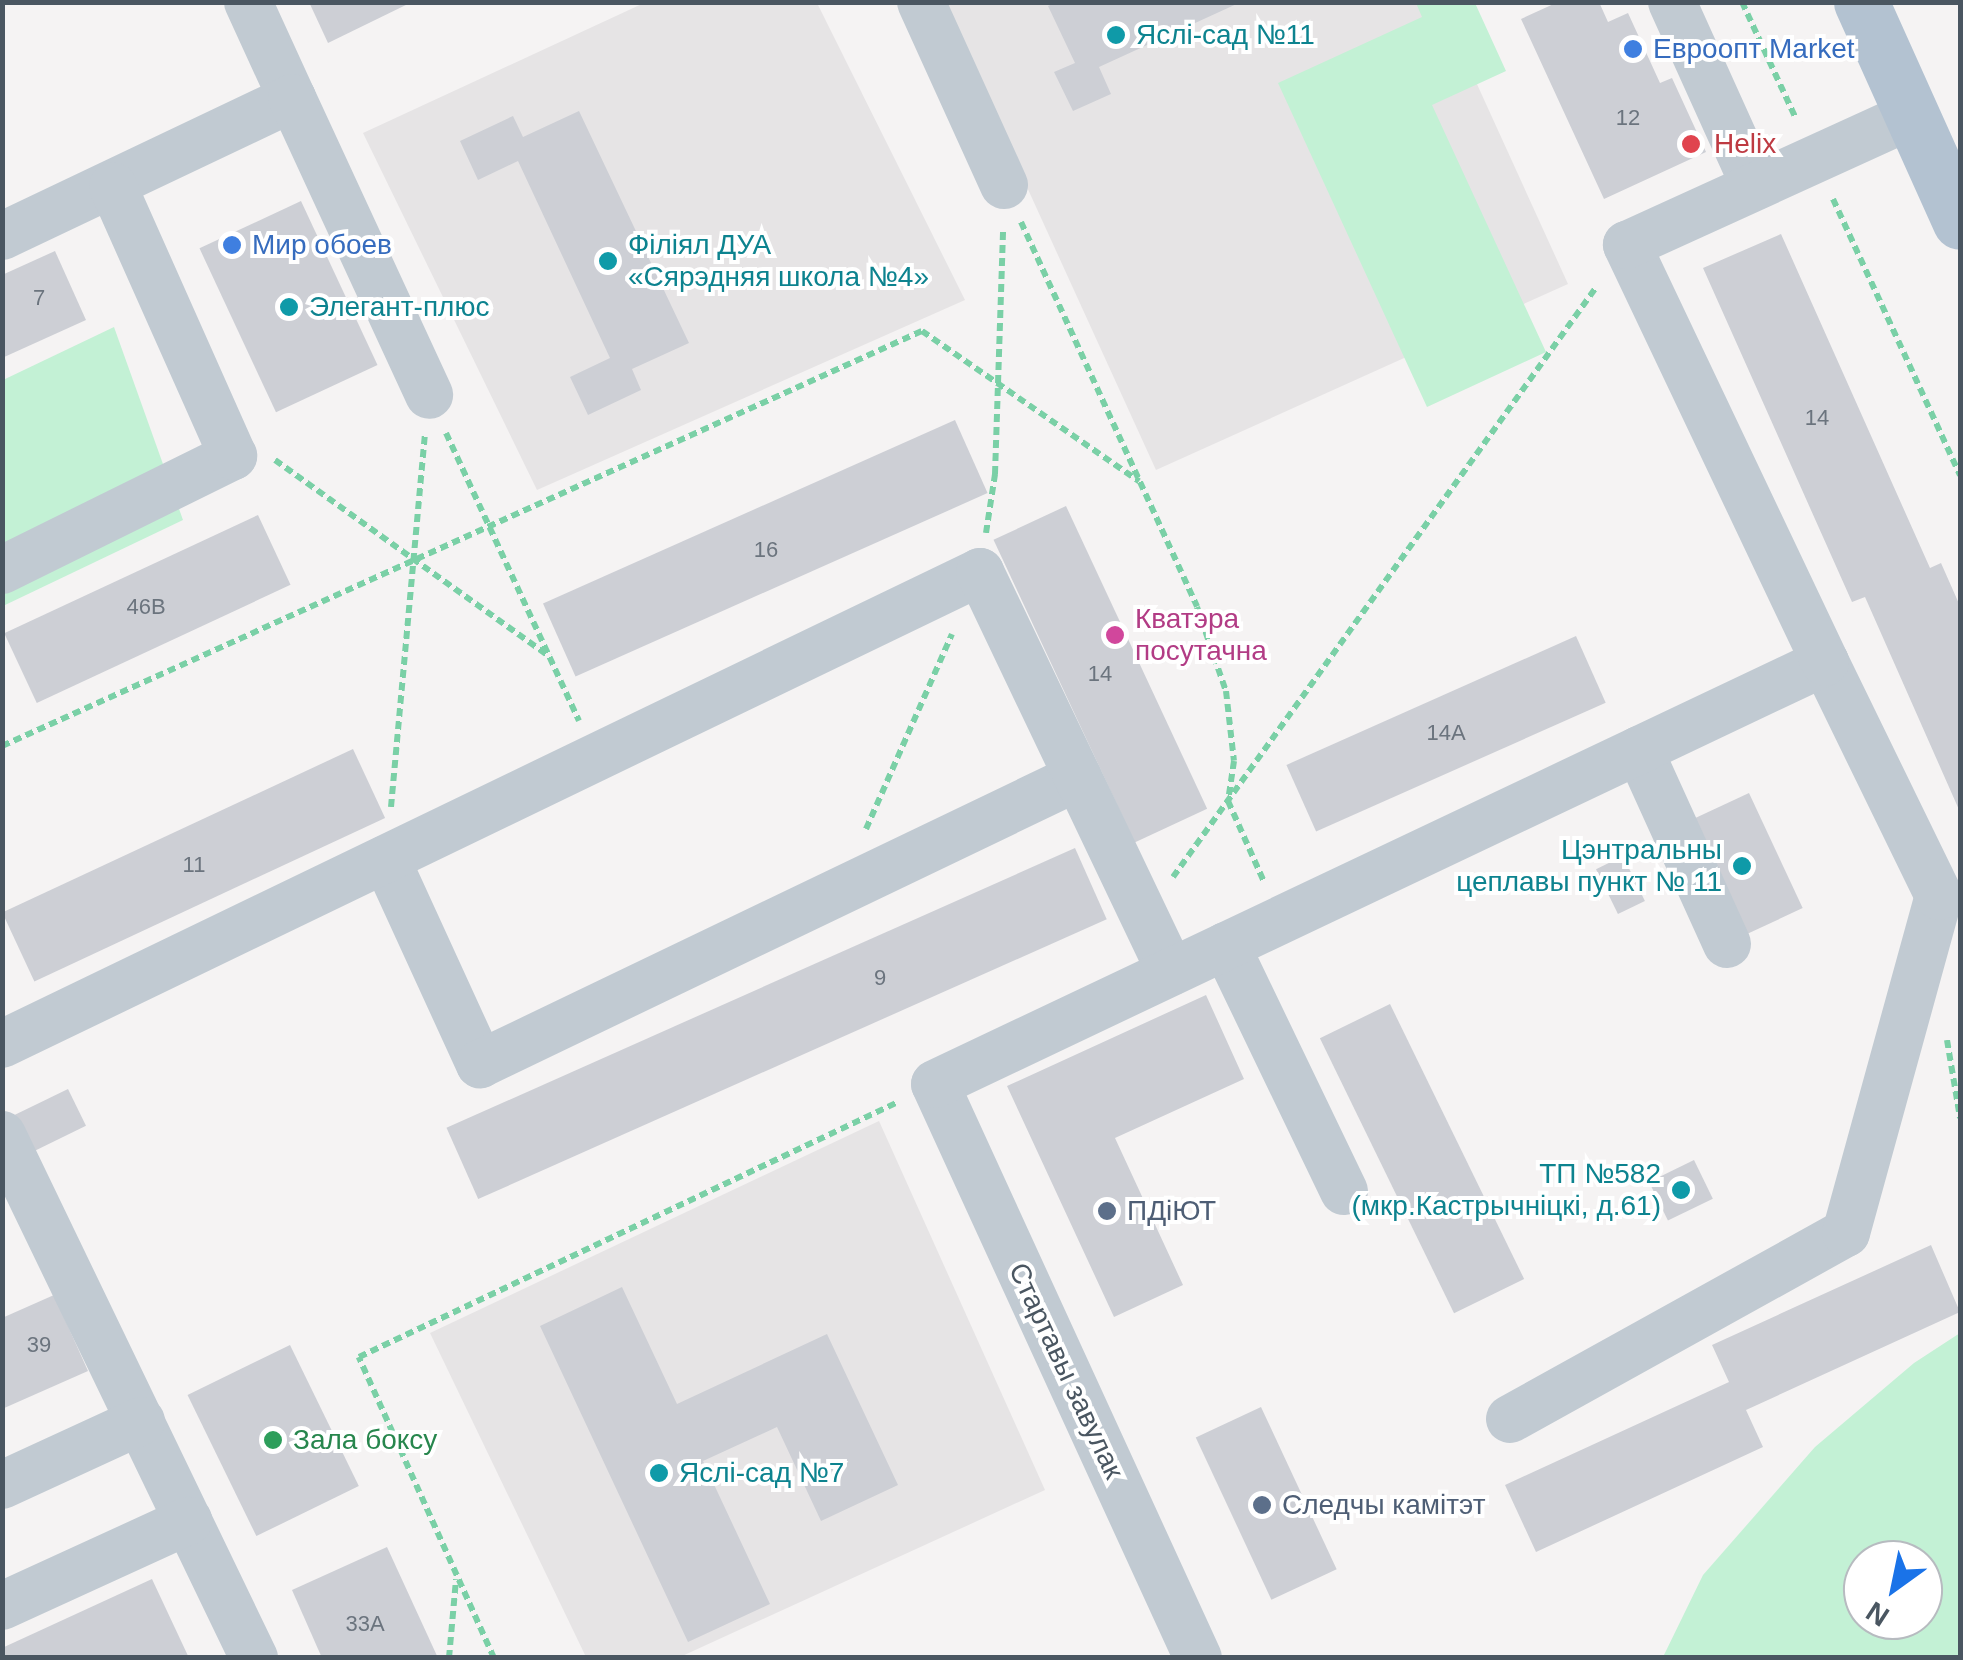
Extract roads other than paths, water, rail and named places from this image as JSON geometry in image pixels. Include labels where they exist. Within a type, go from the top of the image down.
[{"type":"main road","points":[[1861,2],[1960,222]]},
{"type":"street","points":[[248,2],[429,395]]},
{"type":"street","points":[[921,2],[1004,185]]},
{"type":"street","points":[[1672,2],[1755,186]]},
{"type":"street","points":[[2,236],[292,98]]},
{"type":"street","points":[[1510,1419],[1846,1233],[1938,896],[1628,245],[1912,115]]},
{"type":"street","points":[[2,570],[233,456],[112,186]]},
{"type":"street","points":[[2,1044],[980,572],[1172,972],[1825,662]]},
{"type":"street","points":[[1639,750],[1728,944]]},
{"type":"street","points":[[386,859],[480,1064],[1078,777]]},
{"type":"street","points":[[1226,946],[1344,1191]]},
{"type":"street","name":"Стартавы завулак","points":[[1172,972],[935,1084],[1198,1658]]},
{"type":"street","points":[[2,1136],[254,1658]]},
{"type":"street","points":[[2,1485],[140,1421]]},
{"type":"street","points":[[2,1606],[188,1521]]},
{"type":"place","name":"Яслі-сад №11","points":[[1116,35]]},
{"type":"place","name":"Евроопт Market","points":[[1633,49]]},
{"type":"place","name":"Helix","points":[[1691,144]]},
{"type":"place","name":"Мир обоев","points":[[232,245]]},
{"type":"place","name":"Філіял ДУА «Сярэдняя школа №4»","points":[[608,261]]},
{"type":"place","name":"Элегант-плюс","points":[[289,307]]},
{"type":"place","name":"Кватэра посутачна","points":[[1115,635]]},
{"type":"place","name":"Цэнтральны цеплавы пункт № 11","points":[[1742,866]]},
{"type":"place","name":"ТП №582 (мкр.Кастрычніцкі, д.61)","points":[[1681,1190]]},
{"type":"place","name":"ПДіЮТ","points":[[1107,1211]]},
{"type":"place","name":"Зала боксу","points":[[273,1440]]},
{"type":"place","name":"Яслі-сад №7","points":[[659,1473]]},
{"type":"place","name":"Следчы камітэт","points":[[1262,1505]]}]
